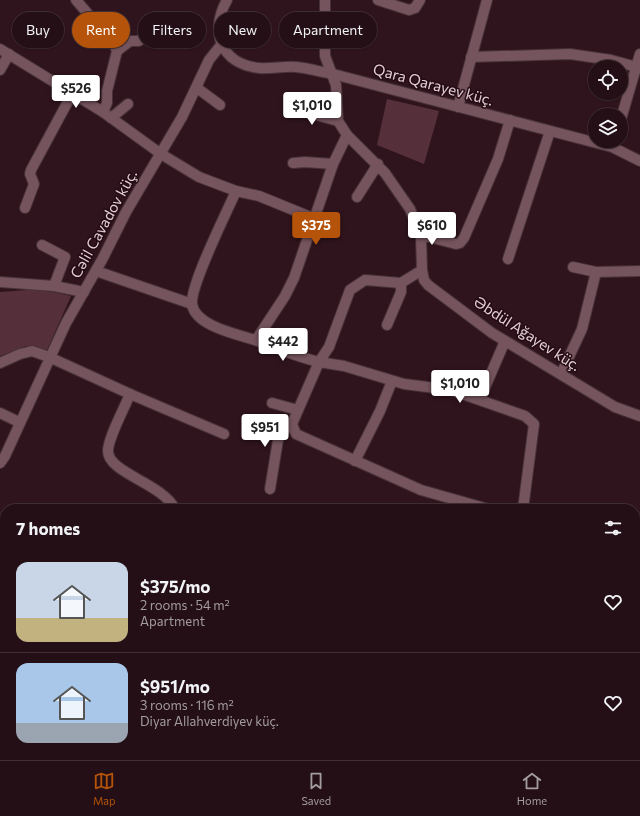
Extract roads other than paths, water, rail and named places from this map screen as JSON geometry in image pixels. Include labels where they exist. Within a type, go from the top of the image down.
[{"type":"street","points":[[76,0],[114,44],[117,51],[107,91],[107,115]]},
{"type":"street","points":[[221,12],[227,0]]},
{"type":"street","name":"Əbdül Ağayev küç.","points":[[325,0],[325,56],[336,85],[338,121],[341,129],[378,164],[410,209],[421,237],[422,270],[424,280],[428,285],[492,334],[615,407],[640,416]]},
{"type":"street","points":[[378,0],[409,10],[415,8],[420,0]]},
{"type":"street","points":[[458,106],[487,0]]},
{"type":"street","points":[[117,51],[130,41],[138,42]]},
{"type":"street","name":"Cəlil Cavadov küç.","points":[[0,464],[5,456],[49,357],[126,212],[197,88],[209,60],[219,48]]},
{"type":"street","name":"Qara Qarayev küç.","points":[[224,48],[234,58],[253,67],[298,67],[333,74],[550,131],[588,139]]},
{"type":"street","points":[[0,49],[107,115],[160,154],[199,177],[236,191],[259,196],[313,218]]},
{"type":"street","points":[[0,70],[10,54]]},
{"type":"street","points":[[471,57],[570,54],[611,60],[638,67]]},
{"type":"street","points":[[624,108],[638,67],[640,54]]},
{"type":"street","points":[[197,88],[220,105]]},
{"type":"street","points":[[25,208],[34,184],[30,174],[31,170],[72,94]]},
{"type":"street","points":[[107,115],[128,104]]},
{"type":"street","points":[[291,108],[338,121]]},
{"type":"street","points":[[421,237],[429,237],[456,244],[460,243],[464,238],[498,159],[510,120]]},
{"type":"street","points":[[508,259],[550,131]]},
{"type":"street","points":[[256,340],[285,296],[294,278],[313,218],[333,164],[347,135]]},
{"type":"street","name":"Qara Qarayev küç.","points":[[619,148],[640,161]]},
{"type":"street","points":[[293,163],[305,162],[333,164]]},
{"type":"street","points":[[357,197],[378,164]]},
{"type":"street","points":[[236,191],[200,273],[194,291],[192,304],[196,313],[205,321],[223,331],[256,340],[302,358],[344,366],[404,384],[451,390],[525,416],[534,424],[524,504]]},
{"type":"street","points":[[42,245],[65,257],[54,286]]},
{"type":"street","points":[[573,267],[596,272],[640,271]]},
{"type":"street","points":[[270,489],[278,440],[282,432],[292,424],[318,362],[329,347],[350,290],[365,280],[401,283],[422,270]]},
{"type":"street","points":[[96,271],[192,304]]},
{"type":"street","points":[[560,374],[582,329],[596,272]]},
{"type":"street","points":[[0,282],[54,286],[84,292]]},
{"type":"street","points":[[387,325],[401,292],[401,283]]},
{"type":"street","points":[[480,399],[505,341]]},
{"type":"street","points":[[0,363],[20,354],[32,351],[49,357],[130,394],[224,434]]},
{"type":"street","points":[[355,461],[380,411],[392,381]]},
{"type":"street","points":[[130,394],[110,442],[108,452],[111,462],[118,468],[154,487],[167,497],[172,504]]},
{"type":"street","points":[[272,403],[298,410]]},
{"type":"street","points":[[0,414],[20,422]]},
{"type":"street","points":[[292,424],[296,434],[355,461],[421,490],[470,504]]}]
